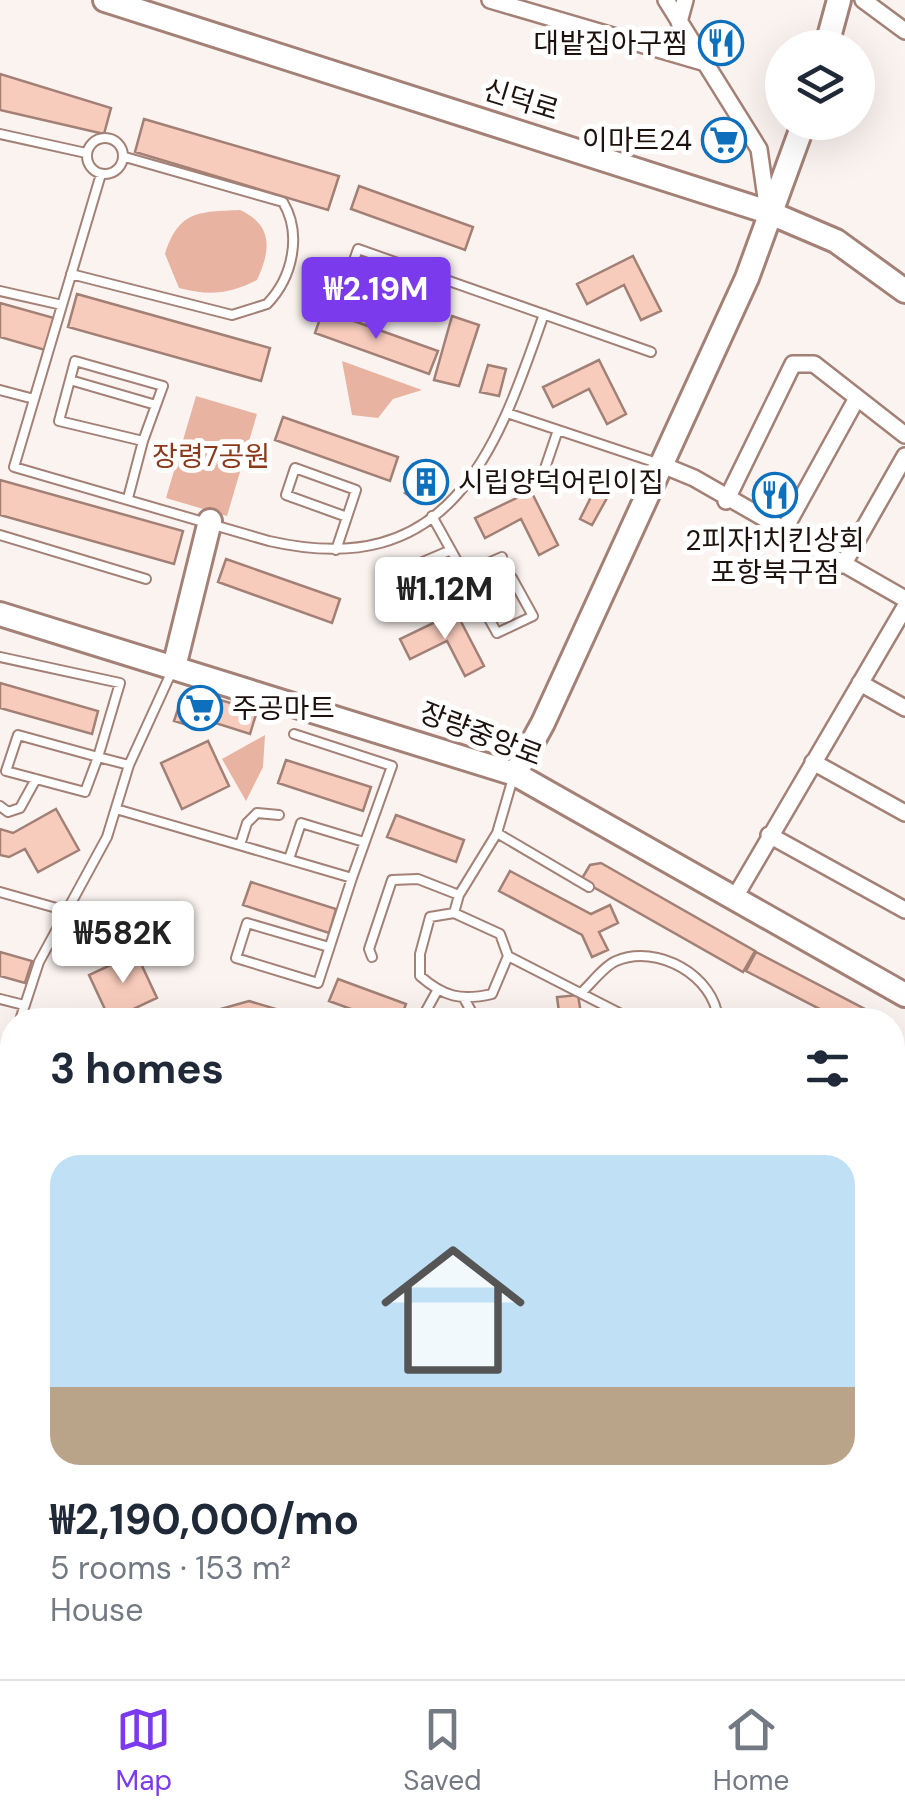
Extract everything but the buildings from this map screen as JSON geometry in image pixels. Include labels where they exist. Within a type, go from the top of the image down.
[{"type":"street","name":"신덕로","points":[[104,0],[768,212],[836,241],[905,290]]},
{"type":"street","points":[[490,0],[702,62]]},
{"type":"street","points":[[666,0],[759,149],[768,212]]},
{"type":"street","points":[[679,22],[686,0]]},
{"type":"street","points":[[831,30],[839,0]]},
{"type":"street","points":[[864,0],[905,31]]},
{"type":"street","points":[[515,774],[543,723],[747,278],[797,140]]},
{"type":"street","points":[[726,500],[786,373],[802,362],[814,364],[905,435]]},
{"type":"street","points":[[783,532],[858,398]]},
{"type":"street","points":[[843,565],[905,456]]},
{"type":"street","points":[[660,464],[694,478],[726,500],[905,599]]},
{"type":"street","points":[[174,667],[210,521]]},
{"type":"street","points":[[735,897],[905,607]]},
{"type":"street","name":"장량중앙로","points":[[0,614],[515,774],[905,995]]},
{"type":"street","points":[[860,683],[905,708]]},
{"type":"street","points":[[813,762],[905,813]]},
{"type":"street","points":[[770,835],[905,910]]},
{"type":"lane","points":[[0,134],[86,153]]},
{"type":"lane","points":[[103,137],[118,142],[124,157],[122,167],[101,174],[86,162],[86,153],[103,137]]},
{"type":"lane","points":[[71,274],[232,314],[266,304],[292,261],[292,217],[283,202],[124,157]]},
{"type":"lane","points":[[14,468],[101,174]]},
{"type":"lane","points":[[425,272],[413,304],[347,280],[358,249],[425,272],[651,352]]},
{"type":"lane","points":[[0,290],[62,305]]},
{"type":"lane","points":[[0,466],[128,498],[269,541],[336,550],[388,540],[453,501],[483,464],[510,414],[544,314]]},
{"type":"lane","points":[[128,498],[163,386],[75,361],[59,421],[143,441]]},
{"type":"lane","points":[[70,380],[156,405]]},
{"type":"lane","points":[[0,390],[34,400]]},
{"type":"lane","points":[[510,414],[660,464]]},
{"type":"lane","points":[[541,480],[558,430]]},
{"type":"lane","points":[[336,550],[347,517],[356,490],[295,468],[286,495],[347,517]]},
{"type":"lane","points":[[432,516],[497,633],[532,616],[512,578],[477,595]]},
{"type":"lane","points":[[0,535],[146,579]]},
{"type":"lane","points":[[451,550],[392,574],[406,600],[502,557]]},
{"type":"lane","points":[[0,657],[120,683],[98,756],[85,792],[3,771],[18,735],[98,756],[129,765]]},
{"type":"lane","points":[[23,1008],[38,962],[107,838],[129,765],[174,667]]},
{"type":"lane","points":[[294,734],[392,766],[318,984],[236,958],[246,923],[330,947]]},
{"type":"lane","points":[[454,913],[459,895],[497,833],[515,774]]},
{"type":"lane","points":[[0,806],[8,812],[20,808],[36,779]]},
{"type":"lane","points":[[116,809],[352,878]]},
{"type":"lane","points":[[240,845],[247,823],[257,812],[279,816]]},
{"type":"lane","points":[[289,859],[301,823],[364,842]]},
{"type":"lane","points":[[497,833],[589,887]]},
{"type":"lane","points":[[372,957],[369,949],[392,880],[418,880],[459,895]]},
{"type":"lane","points":[[0,892],[67,911]]},
{"type":"lane","points":[[454,913],[500,934],[508,956],[492,994],[464,1000],[437,992],[420,976],[420,954],[430,917],[454,913]]},
{"type":"lane","points":[[508,956],[610,1008]]},
{"type":"lane","points":[[581,993],[615,961],[654,956],[703,981],[713,1008]]},
{"type":"lane","points":[[428,1008],[437,992]]},
{"type":"lane","points":[[0,998],[24,1005]]},
{"type":"lane","points":[[464,1000],[469,1008]]},
{"type":"green space","points":[[240,210],[259,223],[266,239],[265,259],[257,280],[219,292],[179,288],[165,254],[177,229],[192,216]]},
{"type":"green space","points":[[342,361],[422,390],[393,399],[378,418],[352,415]]},
{"type":"green space","name":"장령7공원","points":[[196,396],[257,414],[227,516],[166,498]]},
{"type":"green space","points":[[265,735],[263,767],[246,801],[222,759]]},
{"type":"place","name":"대밭집아구찜","points":[[721,43]]},
{"type":"place","name":"이마트24","points":[[724,140]]},
{"type":"place","name":"시립양덕어린이집","points":[[426,482]]},
{"type":"place","name":"2피자1치킨상회 포항북구점","points":[[775,495]]},
{"type":"place","name":"주공마트","points":[[200,708]]}]
